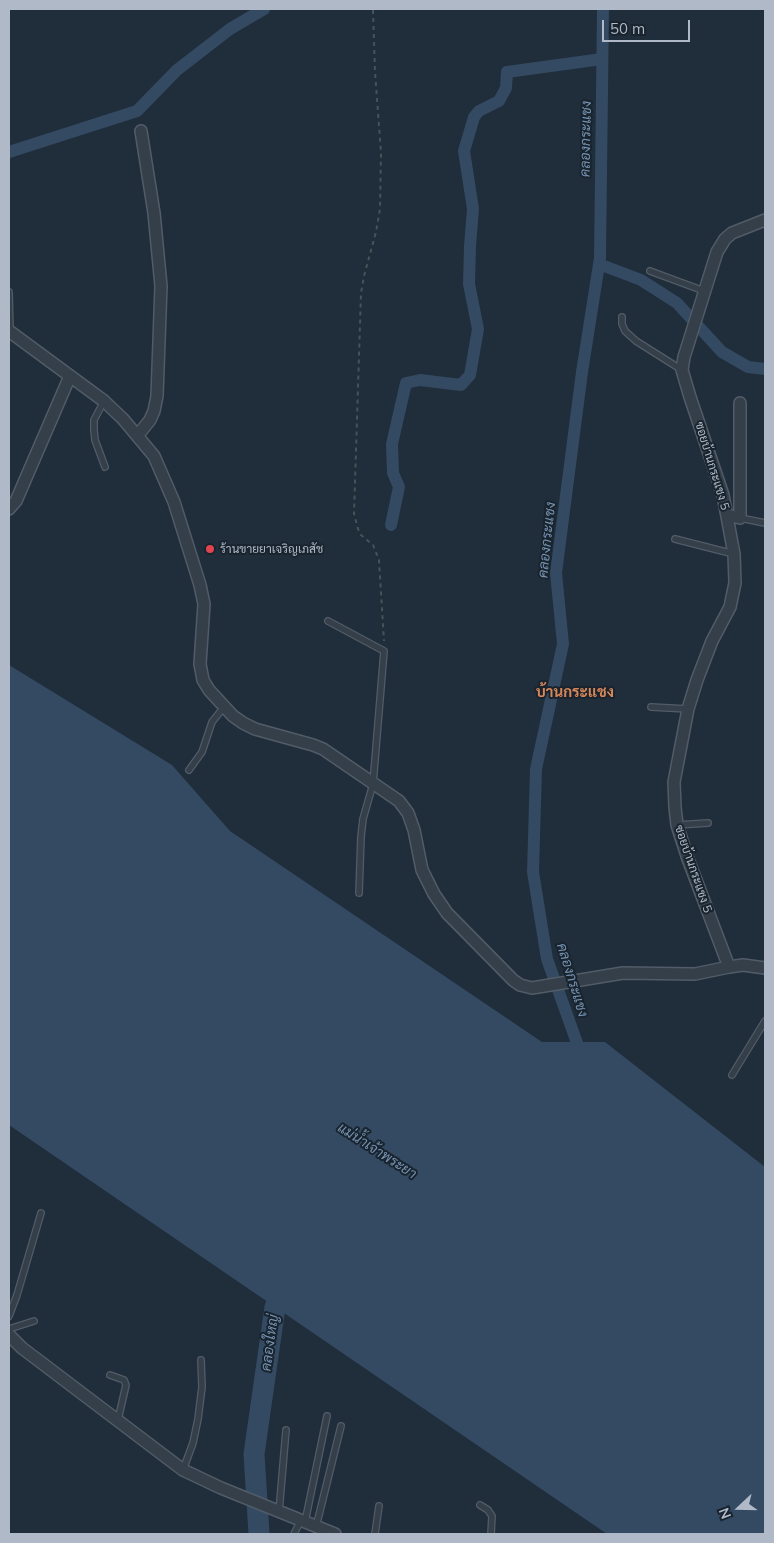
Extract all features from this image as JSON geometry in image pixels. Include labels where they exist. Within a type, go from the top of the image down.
[{"type":"street","points":[[138,436],[150,420],[157,396],[162,286],[142,131]]},
{"type":"street","name":"ซอยบ้านกระแชง 5","points":[[729,967],[688,859],[677,824],[674,807],[674,782],[688,709],[712,641],[730,607],[734,583],[734,554],[723,495],[682,370],[684,357],[717,252],[725,239],[732,233],[765,220]]},
{"type":"street","points":[[9,331],[104,401],[123,419],[154,456],[174,502],[198,576],[204,604],[200,664],[203,680],[233,716],[249,726],[318,747],[399,801],[408,813],[414,830],[422,870],[434,894],[447,913],[513,980],[520,985],[532,988],[623,973],[695,974],[743,965],[765,968]]},
{"type":"street","points":[[9,509],[16,501],[70,376]]},
{"type":"street","points":[[727,515],[740,518],[740,403]]},
{"type":"street","points":[[9,1335],[22,1348],[183,1470],[221,1488],[335,1534]]},
{"type":"lane","points":[[650,271],[704,291]]},
{"type":"lane","points":[[9,292],[9,331]]},
{"type":"lane","points":[[622,317],[625,331],[636,341],[682,370]]},
{"type":"lane","points":[[104,401],[94,420],[94,430],[106,466]]},
{"type":"lane","points":[[740,518],[765,523]]},
{"type":"lane","points":[[675,539],[734,554]]},
{"type":"lane","points":[[328,621],[384,651],[373,784],[363,819],[359,893]]},
{"type":"lane","points":[[189,770],[202,752],[212,722],[224,706]]},
{"type":"lane","points":[[651,707],[688,709]]},
{"type":"lane","points":[[677,824],[708,823]]},
{"type":"lane","points":[[732,1075],[765,1022]]},
{"type":"lane","points":[[9,1316],[41,1213]]},
{"type":"lane","points":[[9,1329],[34,1321]]},
{"type":"lane","points":[[183,1470],[193,1443],[198,1419],[202,1387],[201,1360]]},
{"type":"lane","points":[[110,1375],[124,1380],[126,1385],[118,1420]]},
{"type":"lane","points":[[307,1523],[327,1416]]},
{"type":"lane","points":[[294,1534],[307,1523],[341,1426]]},
{"type":"lane","points":[[279,1512],[286,1430]]},
{"type":"lane","points":[[480,1505],[488,1510],[492,1516],[491,1534]]},
{"type":"lane","points":[[375,1534],[379,1506]]},
{"type":"path","points":[[374,10],[375,72],[381,153],[380,209],[361,293],[354,514],[361,535],[373,545],[379,560],[384,651]]},
{"type":"water","name":"แม่น้ำเจ้าพระยา","points":[[9,665],[172,765],[230,831],[542,1042],[605,1042],[765,1167],[765,1534],[607,1534],[9,1125]]},
{"type":"waterway","points":[[9,152],[137,111],[177,70],[230,29],[264,9]]},
{"type":"waterway","name":"คลองกระแชง","points":[[579,1058],[581,1054],[547,959],[533,872],[536,769],[563,644],[556,573],[582,372],[600,258],[603,9]]},
{"type":"waterway","points":[[391,525],[399,487],[393,473],[392,444],[406,383],[420,380],[461,385],[470,375],[478,329],[469,284],[473,209],[464,151],[474,117],[479,111],[499,101],[506,88],[507,72],[602,59]]},
{"type":"waterway","points":[[599,264],[641,280],[677,303],[722,352],[748,367],[765,369]]},
{"type":"waterway","name":"คลองใหญ่","points":[[259,1534],[254,1454],[275,1307],[288,1282]]},
{"type":"place","name":"ร้านขายยาเจริญเภสัช","points":[[210,549]]},
{"type":"district","name":"บ้านกระแชง","points":[[575,692]]}]
